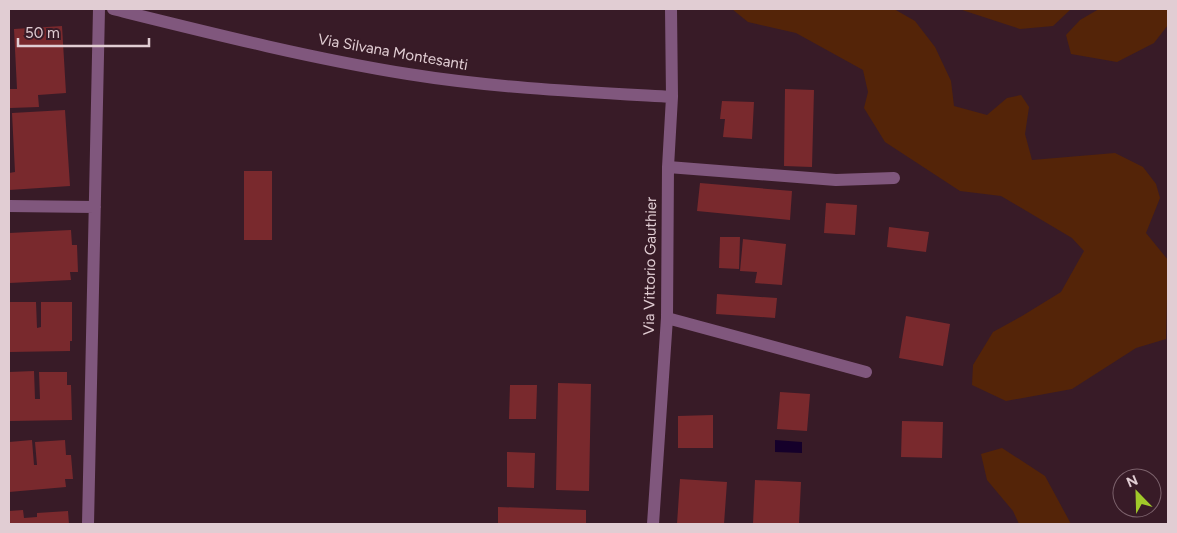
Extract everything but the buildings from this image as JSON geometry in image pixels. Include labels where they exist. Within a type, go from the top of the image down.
[{"type":"street","points":[[88,524],[99,9]]},
{"type":"street","name":"Via Silvana Montesanti","points":[[113,9],[241,41],[408,74],[512,87],[672,98]]},
{"type":"street","name":"Via Vittorio Gauthier","points":[[653,524],[667,318],[668,167],[672,98],[671,9]]},
{"type":"street","points":[[668,167],[836,180],[894,178]]},
{"type":"street","points":[[9,206],[95,208]]},
{"type":"street","points":[[667,318],[866,372]]},
{"type":"shaded area","points":[[732,9],[894,9],[915,21],[935,47],[951,81],[954,106],[987,115],[1007,98],[1021,95],[1029,107],[1025,134],[1032,160],[1115,153],[1143,167],[1156,184],[1160,198],[1146,233],[1168,260],[1166,339],[1136,348],[1072,389],[1006,401],[972,385],[973,365],[993,332],[1061,292],[1084,251],[1072,238],[1001,196],[960,191],[885,142],[864,108],[868,92],[863,70],[796,33],[748,22]]},
{"type":"shaded area","points":[[959,9],[1071,9],[1053,26],[1020,29]]},
{"type":"shaded area","points":[[1099,9],[1168,9],[1168,25],[1154,43],[1117,62],[1071,54],[1066,35],[1080,20]]},
{"type":"shaded area","points":[[775,440],[802,442],[802,453],[775,452]]},
{"type":"shaded area","points":[[1002,448],[1045,476],[1071,524],[1019,524],[1013,511],[987,480],[981,454]]}]
